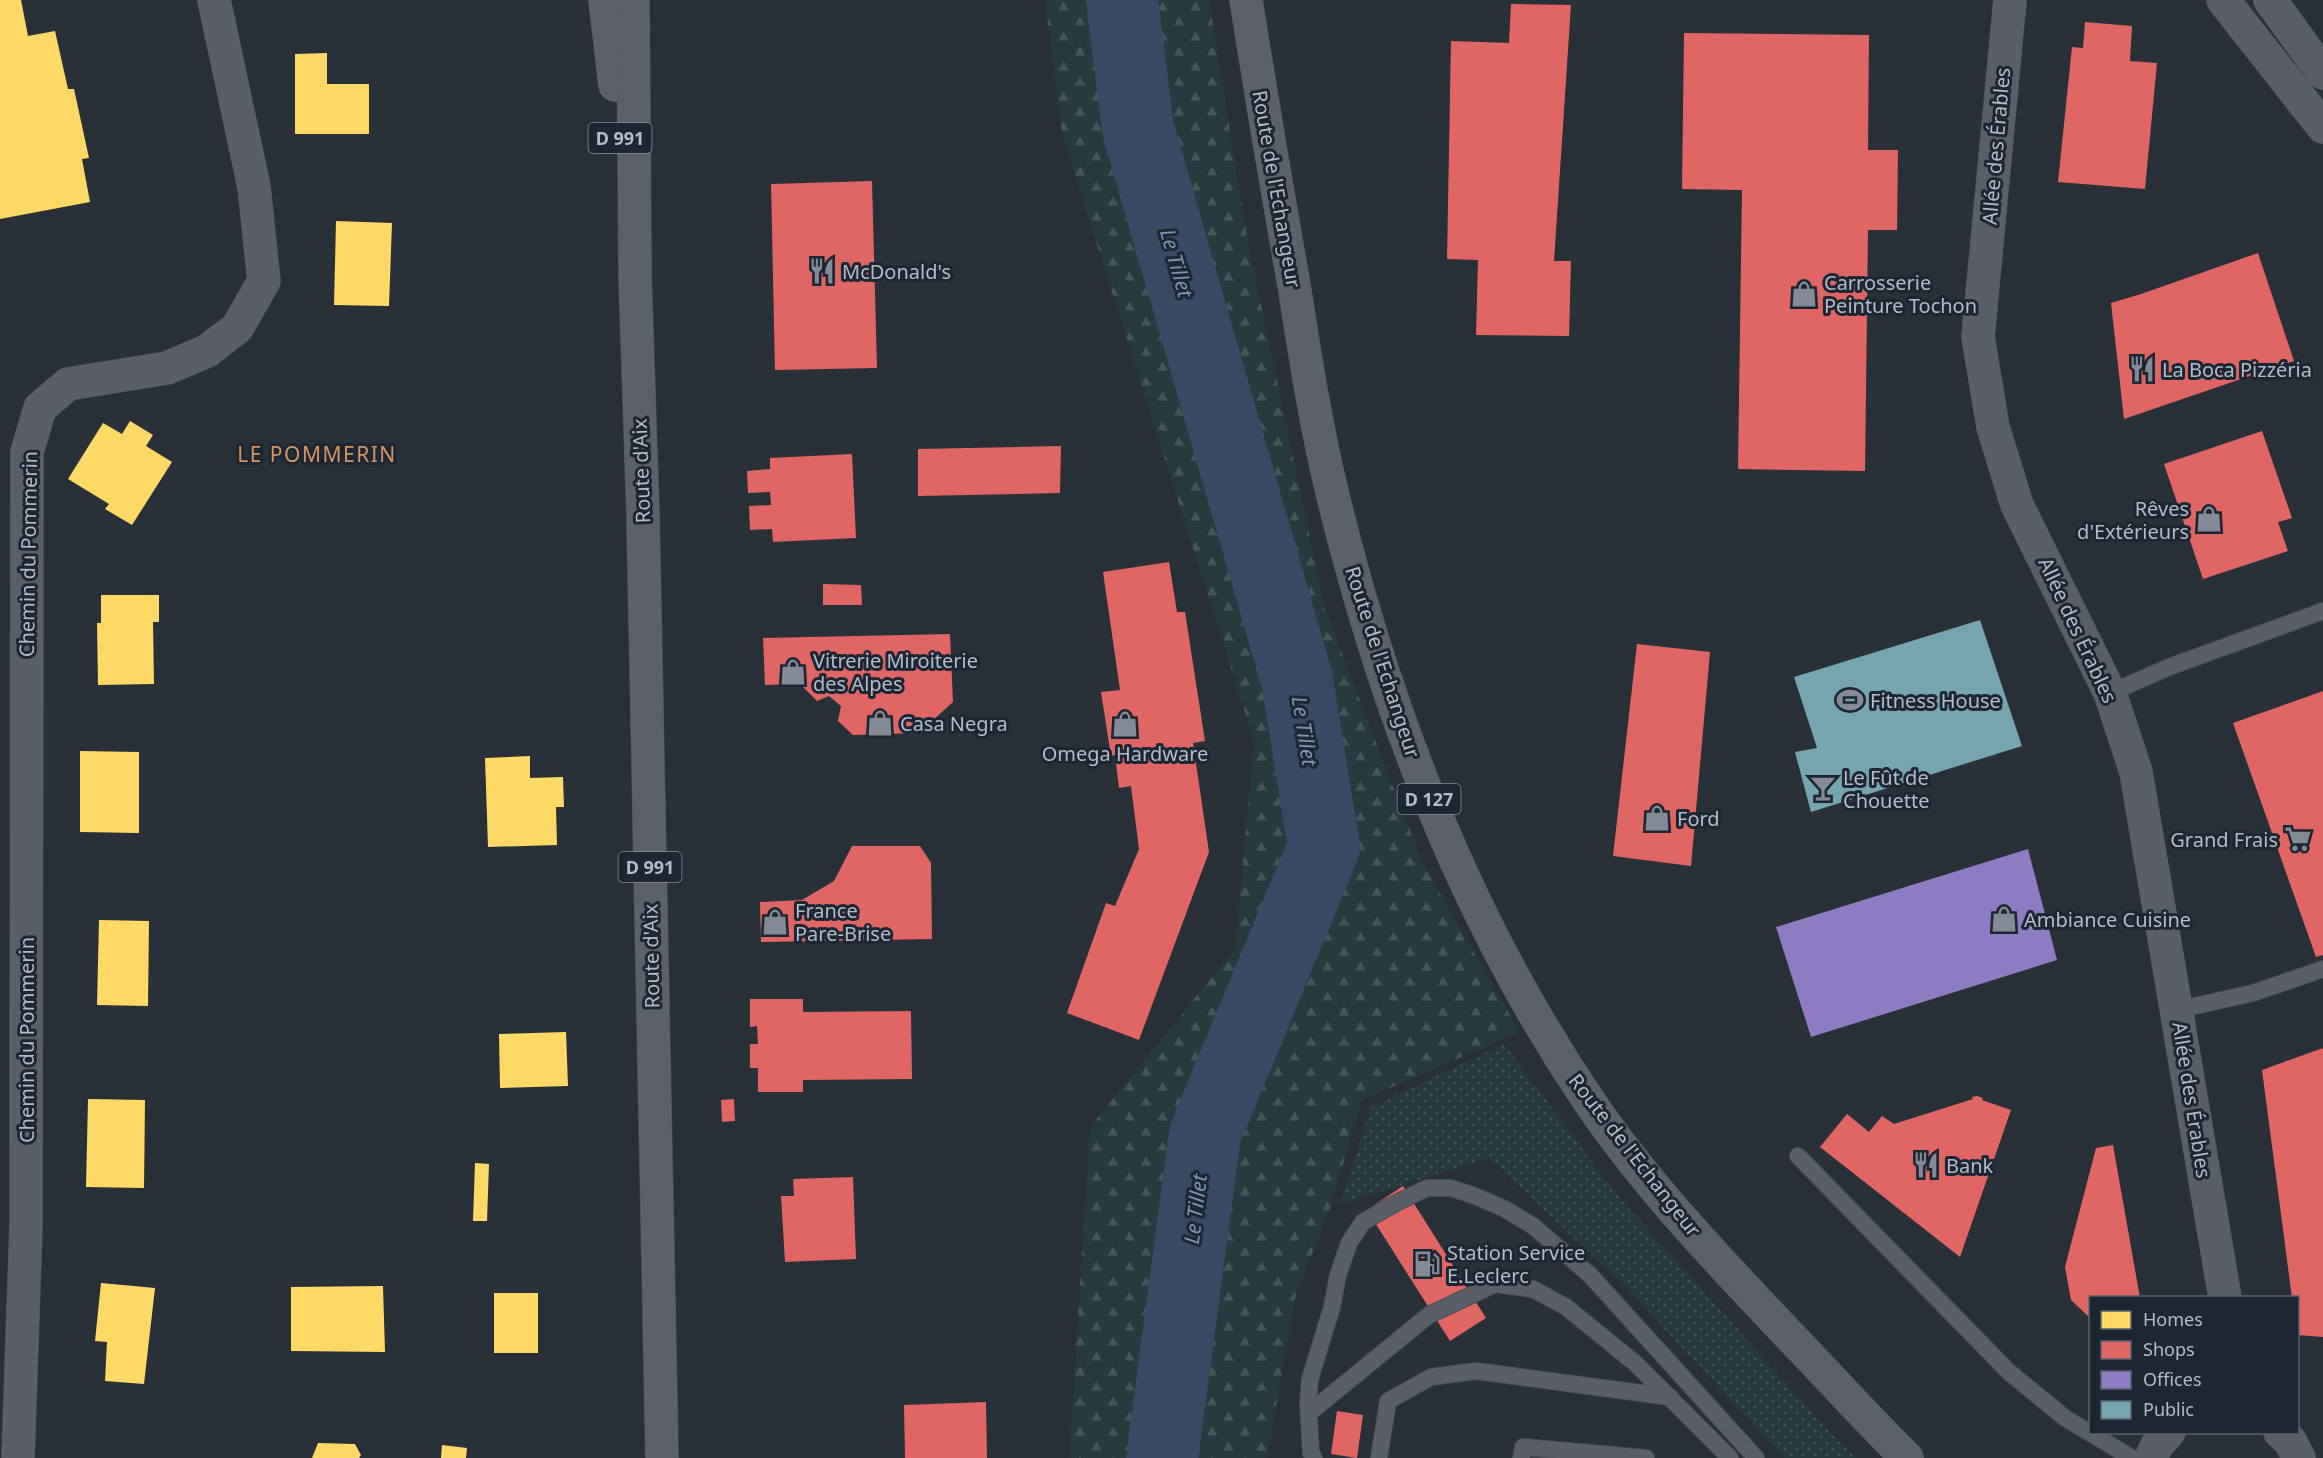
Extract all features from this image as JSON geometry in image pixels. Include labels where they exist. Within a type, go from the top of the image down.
[{"type":"main road","name":"Route d'Aix","points":[[605,0],[635,275]]},
{"type":"main road","name":"Route d'Aix","points":[[633,0],[635,275],[643,528],[662,1458]]},
{"type":"main road","name":"Route de l'Echangeur","points":[[1246,0],[1311,391],[1334,499],[1363,607],[1386,680],[1429,800],[1463,878],[1491,937],[1525,999],[1569,1070],[1617,1139],[1706,1246],[1907,1458]]},
{"type":"main road","points":[[2223,0],[2323,127]]},
{"type":"main road","points":[[2270,0],[2323,73]]},
{"type":"street","name":"Chemin du Pommerin","points":[[18,1458],[26,1225],[27,452],[40,408],[68,384],[167,368],[207,351],[237,328],[264,281],[254,187],[214,0]]},
{"type":"street","name":"Allée des Érables","points":[[2010,0],[1978,337],[1993,427],[2017,505],[2110,693],[2136,772],[2225,1296]]},
{"type":"street","points":[[2151,1458],[2157,1445],[2167,1434]]},
{"type":"street","points":[[2282,1434],[2290,1441],[2299,1458]]},
{"type":"lane","points":[[2110,693],[2169,667],[2323,611]]},
{"type":"lane","points":[[2177,1010],[2253,993],[2323,969]]},
{"type":"lane","points":[[1798,1156],[2009,1372],[2065,1418],[2089,1432]]},
{"type":"lane","points":[[1314,1458],[1311,1454],[1310,1379],[1332,1307],[1338,1275],[1349,1244],[1363,1222],[1396,1203],[1426,1188],[1451,1188],[1505,1209],[1533,1226],[1590,1275],[1756,1458]]},
{"type":"lane","points":[[1310,1413],[1429,1315],[1495,1284],[1533,1289],[1566,1307],[1635,1364],[1730,1458]]},
{"type":"lane","points":[[1379,1458],[1388,1401],[1431,1377],[1476,1371],[1704,1400]]},
{"type":"lane","points":[[2092,1434],[2133,1458]]},
{"type":"lane","points":[[1521,1458],[1523,1447],[1646,1458]]},
{"type":"green space","points":[[1045,0],[1209,0],[1248,243],[1325,609],[1422,862],[1520,1032],[1362,1100],[1328,1215],[1296,1294],[1267,1458],[1069,1458],[1090,1127],[1235,949],[1254,741],[1062,134]]},
{"type":"green space","points":[[1504,1044],[1619,1197],[1836,1439],[1856,1458],[1784,1458],[1624,1285],[1489,1158],[1340,1204],[1371,1107]]},
{"type":"building: Homes","points":[[0,0],[21,0],[28,36],[55,31],[68,89],[74,89],[89,158],[82,159],[90,202],[0,219]]},
{"type":"building: Homes","points":[[327,53],[327,84],[369,84],[369,134],[295,134],[295,54]]},
{"type":"building: Homes","points":[[336,221],[392,223],[389,306],[334,305]]},
{"type":"building: Homes","points":[[130,421],[153,435],[146,446],[172,462],[132,525],[105,509],[109,504],[68,479],[103,423],[122,434]]},
{"type":"building: Homes","points":[[101,595],[159,595],[159,622],[153,622],[154,684],[98,685],[97,623],[101,623]]},
{"type":"building: Homes","points":[[80,751],[139,752],[139,833],[80,832]]},
{"type":"building: Homes","points":[[530,756],[530,778],[563,777],[564,807],[556,807],[557,845],[488,847],[485,758]]},
{"type":"building: Homes","points":[[99,920],[149,921],[148,1006],[97,1005]]},
{"type":"building: Homes","points":[[566,1032],[568,1086],[500,1088],[499,1034]]},
{"type":"building: Homes","points":[[88,1099],[145,1100],[144,1188],[86,1187]]},
{"type":"building: Homes","points":[[475,1163],[489,1164],[487,1221],[473,1221]]},
{"type":"building: Homes","points":[[101,1283],[155,1288],[144,1384],[105,1381],[107,1342],[95,1341]]},
{"type":"building: Homes","points":[[383,1286],[385,1352],[291,1351],[291,1287]]},
{"type":"building: Homes","points":[[494,1293],[538,1293],[538,1353],[494,1353]]},
{"type":"building: Homes","points":[[318,1443],[355,1444],[361,1455],[359,1458],[312,1458]]},
{"type":"building: Homes","points":[[442,1445],[467,1448],[466,1458],[441,1458]]},
{"type":"building: Shops","points":[[1511,4],[1571,5],[1554,261],[1571,261],[1569,336],[1476,335],[1478,260],[1447,259],[1451,41],[1509,43]]},
{"type":"building: Shops","points":[[2085,22],[2132,26],[2130,61],[2157,63],[2145,189],[2058,182],[2072,47],[2083,48]]},
{"type":"building: Shops","name":"Carrosserie Peinture Tochon","points":[[1684,33],[1869,35],[1868,150],[1898,150],[1897,230],[1868,230],[1865,471],[1738,469],[1742,190],[1682,189]]},
{"type":"building: Shops","points":[[872,181],[877,368],[775,370],[771,184]]},
{"type":"building: Shops","points":[[2258,253],[2294,361],[2124,419],[2111,303]]},
{"type":"building: Shops","points":[[2262,431],[2292,518],[2278,522],[2288,551],[2203,579],[2164,464]]},
{"type":"building: Shops","points":[[1061,446],[1060,493],[918,496],[918,449]]},
{"type":"building: Shops","points":[[852,454],[856,538],[773,542],[772,529],[750,530],[749,506],[771,505],[770,492],[748,493],[747,471],[770,469],[770,458]]},
{"type":"building: Shops","points":[[1169,562],[1177,612],[1185,612],[1205,741],[1193,743],[1209,852],[1139,1040],[1067,1013],[1106,903],[1115,906],[1139,849],[1131,786],[1119,788],[1115,755],[1111,756],[1101,692],[1120,690],[1103,572]]},
{"type":"building: Shops","points":[[823,584],[861,585],[862,605],[823,605]]},
{"type":"building: Shops","points":[[950,634],[953,702],[933,720],[918,720],[919,733],[853,735],[838,721],[841,706],[829,696],[817,701],[800,684],[765,685],[763,638]]},
{"type":"building: Shops","points":[[1637,644],[1710,652],[1691,866],[1613,856]]},
{"type":"building: Shops","name":"Grand Frais","points":[[2323,691],[2323,955],[2316,957],[2233,723]]},
{"type":"building: Shops","points":[[852,846],[920,846],[931,863],[932,939],[761,942],[760,902],[802,900],[834,881]]},
{"type":"building: Shops","points":[[750,999],[803,999],[803,1012],[911,1011],[912,1079],[803,1080],[803,1092],[758,1092],[758,1068],[750,1068],[750,1044],[758,1044],[757,1026],[750,1027]]},
{"type":"building: Shops","points":[[2323,1048],[2323,1337],[2299,1335],[2299,1296],[2292,1296],[2262,1070]]},
{"type":"building: Shops","points":[[1977,1096],[2011,1110],[1960,1257],[1820,1147],[1847,1114],[1869,1132],[1882,1116],[1894,1124]]},
{"type":"building: Shops","points":[[734,1099],[735,1121],[722,1122],[721,1100]]},
{"type":"building: Shops","points":[[2113,1145],[2140,1296],[2089,1296],[2089,1317],[2071,1300],[2065,1267],[2096,1148]]},
{"type":"building: Shops","points":[[853,1177],[856,1259],[785,1262],[781,1196],[794,1196],[793,1179]]},
{"type":"building: Shops","name":"Station Service E.Leclerc","points":[[1403,1186],[1486,1318],[1450,1341],[1367,1210]]},
{"type":"building: Shops","points":[[986,1402],[987,1458],[905,1458],[904,1405]]},
{"type":"building: Shops","points":[[1337,1411],[1363,1415],[1357,1458],[1331,1454]]},
{"type":"building: Offices","points":[[2028,849],[2057,960],[1811,1037],[1776,927]]},
{"type":"building: Public","points":[[1980,620],[2022,746],[1811,812],[1795,752],[1817,748],[1794,677]]},
{"type":"waterway","name":"Le Tillet","points":[[1122,0],[1138,129],[1297,680],[1324,847],[1205,1134],[1162,1458]]},
{"type":"place","name":"McDonald's","points":[[822,271]]},
{"type":"place","name":"Carrosserie Peinture Tochon","points":[[1804,294]]},
{"type":"place","name":"La Boca Pizzéria","points":[[2142,369]]},
{"type":"place","name":"Rêves d'Extérieurs","points":[[2209,519]]},
{"type":"place","name":"Vitrerie Miroiterie des Alpes","points":[[793,672]]},
{"type":"place","name":"Fitness House","points":[[1850,700]]},
{"type":"place","name":"Casa Negra","points":[[880,723]]},
{"type":"place","name":"Omega Hardware","points":[[1125,724]]},
{"type":"place","name":"Le Fût de Chouette","points":[[1823,788]]},
{"type":"place","name":"Ford","points":[[1657,818]]},
{"type":"place","name":"Grand Frais","points":[[2298,839]]},
{"type":"place","name":"Ambiance Cuisine","points":[[2004,919]]},
{"type":"place","name":"France Pare-Brise","points":[[775,922]]},
{"type":"place","name":"Bank","points":[[1926,1165]]},
{"type":"place","name":"Station Service E.Leclerc","points":[[1427,1264]]},
{"type":"district","name":"LE POMMERIN","points":[[317,454]]}]
